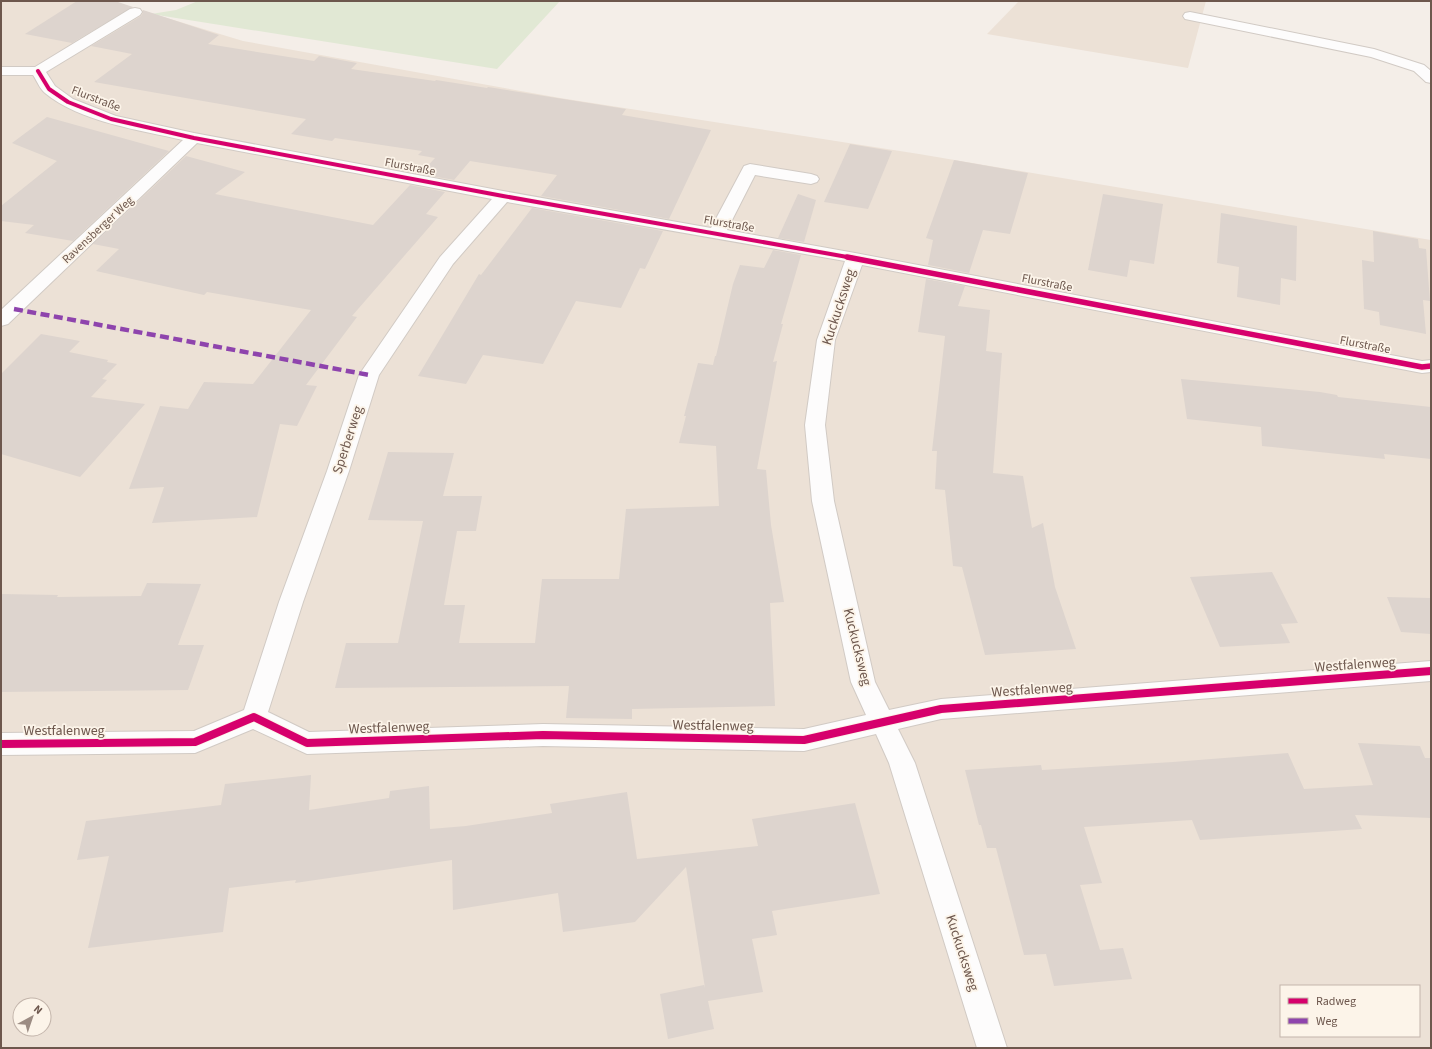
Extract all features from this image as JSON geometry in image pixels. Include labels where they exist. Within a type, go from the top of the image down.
[{"type":"street","points":[[1,71],[38,72],[135,12]]},
{"type":"street","points":[[1190,16],[1374,53],[1419,68],[1431,79]]},
{"type":"street","name":"Flurstraße","points":[[38,72],[49,89],[68,102],[111,119],[194,138],[503,196],[855,258],[1422,367],[1431,366]]},
{"type":"street","name":"Ravensberger Weg","points":[[1,320],[194,138]]},
{"type":"street","points":[[717,233],[750,169],[811,179]]},
{"type":"street","name":"Sperberweg","points":[[254,718],[291,602],[338,471],[369,375],[446,261],[503,196]]},
{"type":"street","name":"Kuckucksweg","points":[[855,258],[826,340],[815,425],[823,501],[863,682],[902,763],[992,1048]]},
{"type":"street","name":"Westfalenweg","points":[[1,744],[195,742],[254,718],[307,743],[543,735],[804,740],[941,709],[1431,671]]},
{"type":"shaded area","points":[[1,1],[111,1],[243,41],[560,98],[919,154],[1431,240],[1431,1048],[1,1048]]},
{"type":"shaded area","points":[[1019,1],[1206,1],[1188,68],[987,34]]},
{"type":"green space","points":[[198,1],[560,1],[497,69],[151,14],[176,10]]},
{"type":"building","points":[[77,1],[115,1],[133,7],[72,43],[25,34]]},
{"type":"building","points":[[143,10],[219,35],[208,44],[314,61],[319,56],[357,63],[351,69],[488,87],[626,109],[622,115],[711,130],[669,219],[541,196],[557,175],[470,161],[454,180],[420,174],[435,158],[418,155],[422,151],[335,138],[332,141],[291,134],[306,119],[94,82],[132,54],[91,46],[141,16]]},
{"type":"building","points":[[47,117],[169,151],[73,241],[25,233],[34,225],[1,221],[1,206],[57,161],[12,143]]},
{"type":"building","points":[[850,144],[892,151],[868,209],[824,202]]},
{"type":"building","points":[[186,156],[245,172],[215,194],[373,225],[410,185],[445,192],[426,214],[438,217],[352,316],[357,317],[306,385],[317,386],[297,426],[280,424],[257,517],[152,523],[164,487],[129,489],[160,406],[188,409],[204,382],[253,384],[311,310],[207,292],[204,295],[96,271],[119,249],[93,244]]},
{"type":"building","points":[[954,160],[1028,173],[1010,234],[983,230],[969,273],[928,265],[933,240],[926,238]]},
{"type":"building","points":[[798,194],[816,200],[804,242],[778,238]]},
{"type":"building","points":[[1103,194],[1163,204],[1154,264],[1130,260],[1127,277],[1088,270]]},
{"type":"building","points":[[532,208],[663,231],[645,269],[640,268],[621,308],[576,301],[543,364],[483,355],[466,384],[418,376],[479,274],[481,275]]},
{"type":"building","points":[[1221,213],[1297,226],[1296,281],[1281,278],[1280,305],[1237,297],[1239,267],[1217,263]]},
{"type":"building","points":[[1373,231],[1418,239],[1419,248],[1426,249],[1430,301],[1423,300],[1426,334],[1380,325],[1379,312],[1364,309],[1362,260],[1374,262]]},
{"type":"building","points":[[773,250],[801,255],[781,324],[783,324],[773,362],[777,361],[757,469],[766,470],[771,525],[784,602],[770,603],[775,706],[632,709],[632,719],[566,718],[569,686],[335,688],[346,643],[398,643],[423,521],[368,520],[388,452],[454,453],[443,496],[482,496],[476,531],[457,531],[444,605],[465,605],[459,643],[535,643],[542,579],[619,579],[626,509],[719,506],[716,446],[679,443],[686,416],[684,416],[698,363],[713,365],[733,284],[740,265],[764,268]]},
{"type":"building","points":[[926,279],[965,286],[958,306],[990,310],[986,351],[1002,353],[993,473],[1023,476],[1032,528],[1043,523],[1055,587],[1076,649],[985,655],[962,567],[953,566],[945,490],[935,489],[937,451],[932,451],[945,336],[918,332]]},
{"type":"building","points":[[41,334],[80,341],[69,352],[108,360],[107,362],[117,364],[102,379],[107,380],[91,397],[145,404],[80,477],[1,454],[1,374]]},
{"type":"building","points":[[1181,379],[1320,392],[1337,395],[1338,397],[1431,407],[1431,459],[1384,454],[1385,459],[1262,446],[1261,427],[1187,419]]},
{"type":"building","points":[[1272,572],[1298,623],[1281,624],[1290,643],[1220,647],[1190,577]]},
{"type":"building","points":[[147,583],[201,584],[178,645],[204,645],[188,690],[1,692],[1,594],[58,595],[57,597],[141,596]]},
{"type":"building","points":[[1387,597],[1431,598],[1431,634],[1401,632]]},
{"type":"building","points":[[1358,743],[1420,746],[1425,758],[1431,758],[1431,818],[1355,815],[1362,829],[1200,840],[1192,820],[1084,827],[1102,883],[1080,885],[1100,950],[1123,948],[1132,979],[1054,986],[1046,954],[1024,955],[996,848],[987,848],[981,825],[979,825],[965,770],[1041,765],[1042,770],[1288,753],[1304,789],[1373,785]]},
{"type":"building","points":[[311,775],[309,810],[389,798],[390,791],[429,786],[430,829],[466,826],[552,813],[550,804],[627,792],[637,859],[758,846],[752,819],[855,803],[880,894],[772,911],[777,935],[752,939],[763,992],[708,1001],[714,1029],[668,1039],[660,994],[704,985],[705,988],[686,867],[635,922],[563,932],[558,893],[453,910],[452,860],[295,883],[296,880],[229,888],[223,932],[88,948],[109,856],[77,860],[86,821],[221,805],[225,784]]},
{"type":"marked path","points":[[14,309],[369,375]]},
{"type":"cycle path","points":[[38,71],[49,89],[68,102],[111,119],[194,138],[503,196],[855,258],[1422,367],[1431,366]]},
{"type":"cycle path","points":[[1,744],[195,742],[254,717],[307,743],[543,735],[804,740],[941,709],[1431,671]]}]
